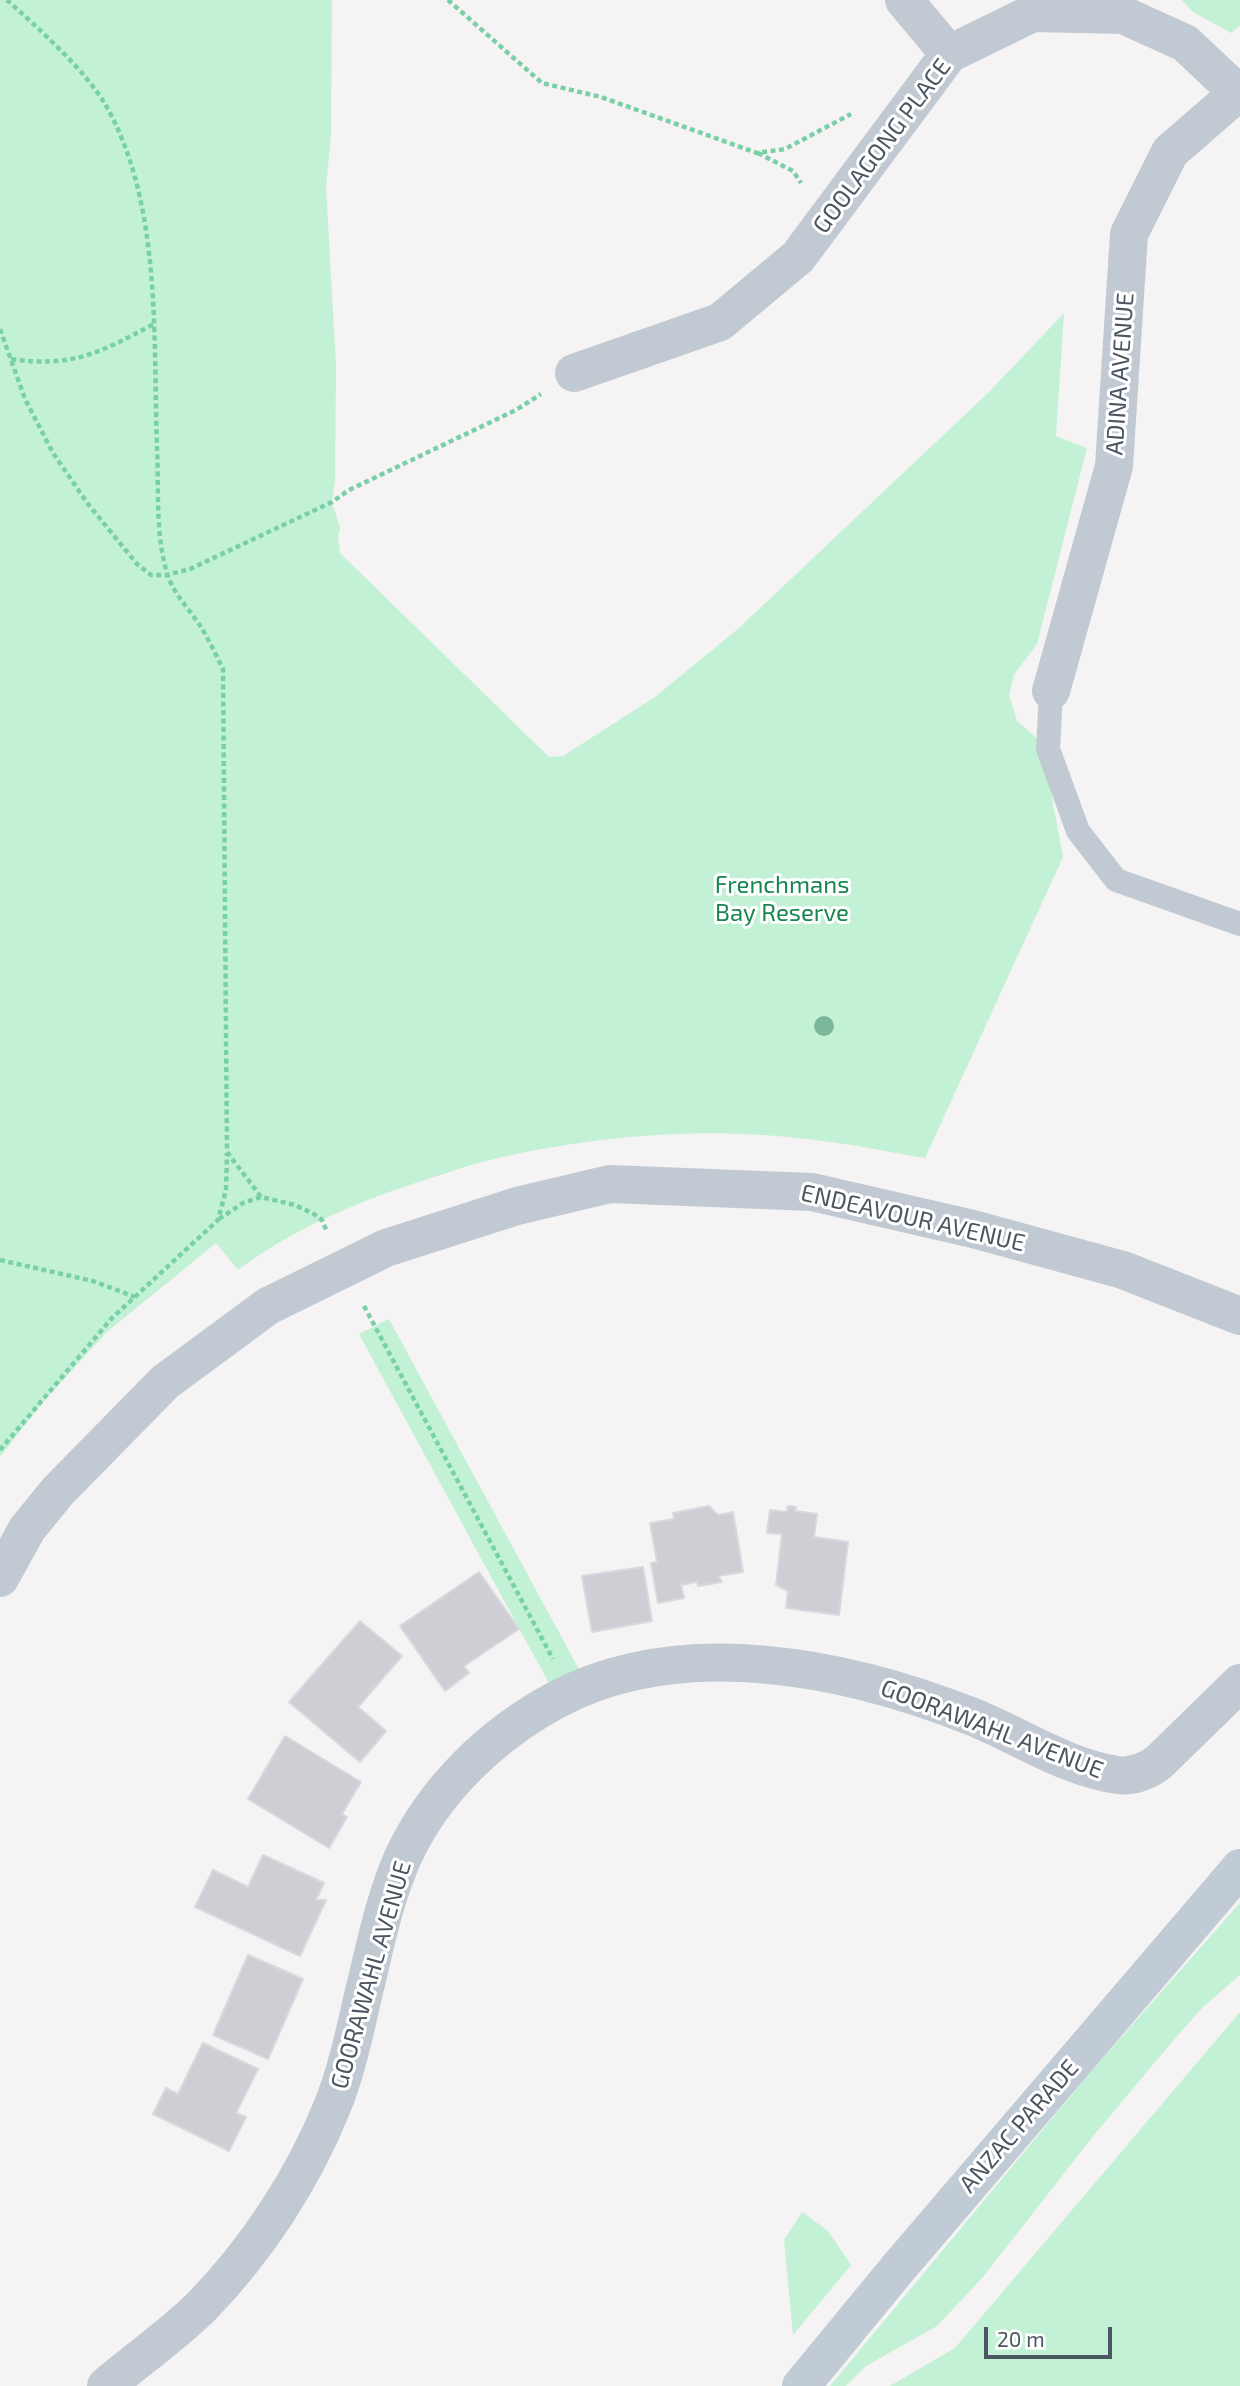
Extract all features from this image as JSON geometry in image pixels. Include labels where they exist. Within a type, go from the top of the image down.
[{"type":"main road","name":"ANZAC PARADE","points":[[801,2386],[899,2267],[1240,1868]]},
{"type":"street","points":[[904,0],[949,54]]},
{"type":"street","name":"GOOLAGONG PLACE","points":[[574,373],[720,322],[798,257],[949,54],[1033,13],[1123,15],[1185,43],[1239,92]]},
{"type":"street","name":"ADINA AVENUE","points":[[1051,691],[1114,466],[1129,234],[1170,152],[1239,92]]},
{"type":"street","name":"ENDEAVOUR AVENUE","points":[[0,1578],[27,1528],[58,1490],[165,1382],[268,1306],[386,1248],[517,1206],[610,1184],[812,1192],[974,1229],[1123,1270],[1240,1316]]},
{"type":"street","name":"GOORAWAHL AVENUE","points":[[106,2386],[201,2307],[251,2248],[278,2210],[333,2106],[393,1886],[403,1858],[429,1810],[467,1766],[519,1724],[555,1700],[607,1678],[672,1665],[740,1664],[804,1669],[868,1682],[931,1702],[975,1718],[1089,1768],[1125,1776],[1144,1771],[1159,1762],[1240,1684]]},
{"type":"lane","points":[[1051,691],[1048,749],[1078,831],[1116,880],[1240,924]]},
{"type":"path","points":[[7,0],[31,21],[104,102],[133,169],[145,224],[154,324],[161,538],[167,575],[202,628],[223,669],[227,1152],[226,1190],[218,1220]]},
{"type":"path","points":[[448,0],[542,83],[601,97],[757,153],[793,171],[826,219]]},
{"type":"path","points":[[757,153],[785,149],[862,108],[913,102]]},
{"type":"path","points":[[11,359],[41,363],[69,360],[104,351],[154,324]]},
{"type":"path","points":[[0,329],[38,426],[76,489],[145,572],[151,575],[167,575],[190,569],[516,410]]},
{"type":"path","points":[[227,1152],[261,1196]]},
{"type":"path","points":[[0,1450],[111,1318],[218,1220],[243,1203],[261,1196],[295,1205],[322,1220],[344,1269],[572,1693]]},
{"type":"path","points":[[0,1260],[93,1281],[135,1297]]},
{"type":"green space","name":"Frenchmans Bay Reserve","points":[[0,0],[332,0],[331,135],[326,188],[336,366],[335,480],[332,502],[340,528],[340,553],[549,757],[563,756],[655,697],[739,628],[989,392],[1064,313],[1056,436],[1087,448],[1037,644],[1014,675],[1009,695],[1017,721],[1042,743],[1063,857],[925,1158],[775,1136],[694,1134],[613,1139],[494,1159],[403,1187],[305,1228],[238,1270],[216,1243],[107,1332],[42,1403],[0,1457]]},
{"type":"green space","points":[[1182,0],[1240,0],[1240,26],[1231,33],[1193,12]]},
{"type":"green space","points":[[389,1319],[581,1673],[551,1687],[359,1334]]},
{"type":"green space","points":[[1240,1903],[1240,1975],[1203,2007],[1177,2036],[1094,2135],[983,2277],[937,2326],[866,2366],[846,2386],[830,2386],[1094,2068]]},
{"type":"green space","points":[[1240,2012],[1240,2386],[890,2386],[955,2348]]},
{"type":"green space","points":[[802,2212],[828,2231],[851,2265],[793,2335],[784,2240]]},
{"type":"building","points":[[709,1506],[718,1515],[733,1512],[743,1572],[718,1576],[722,1582],[698,1586],[697,1582],[681,1585],[684,1598],[658,1603],[651,1563],[657,1562],[650,1523],[674,1519],[673,1513]]},
{"type":"building","points":[[788,1506],[796,1507],[795,1511],[817,1514],[814,1537],[848,1542],[839,1615],[786,1608],[788,1591],[776,1585],[782,1534],[767,1533],[770,1510],[787,1512]]},
{"type":"building","points":[[643,1567],[652,1621],[592,1632],[582,1576]]},
{"type":"building","points":[[479,1572],[519,1629],[464,1666],[469,1673],[445,1691],[400,1626]]},
{"type":"building","points":[[360,1621],[402,1656],[358,1707],[386,1731],[360,1762],[289,1702]]},
{"type":"building","points":[[285,1736],[361,1782],[342,1814],[347,1817],[329,1848],[248,1799]]},
{"type":"building","points":[[263,1855],[324,1883],[316,1900],[326,1900],[300,1956],[195,1907],[213,1870],[248,1887]]},
{"type":"building","points":[[248,1955],[303,1979],[268,2059],[213,2035]]},
{"type":"building","points":[[203,2043],[258,2069],[236,2113],[246,2117],[229,2151],[153,2114],[166,2088],[178,2094]]}]
